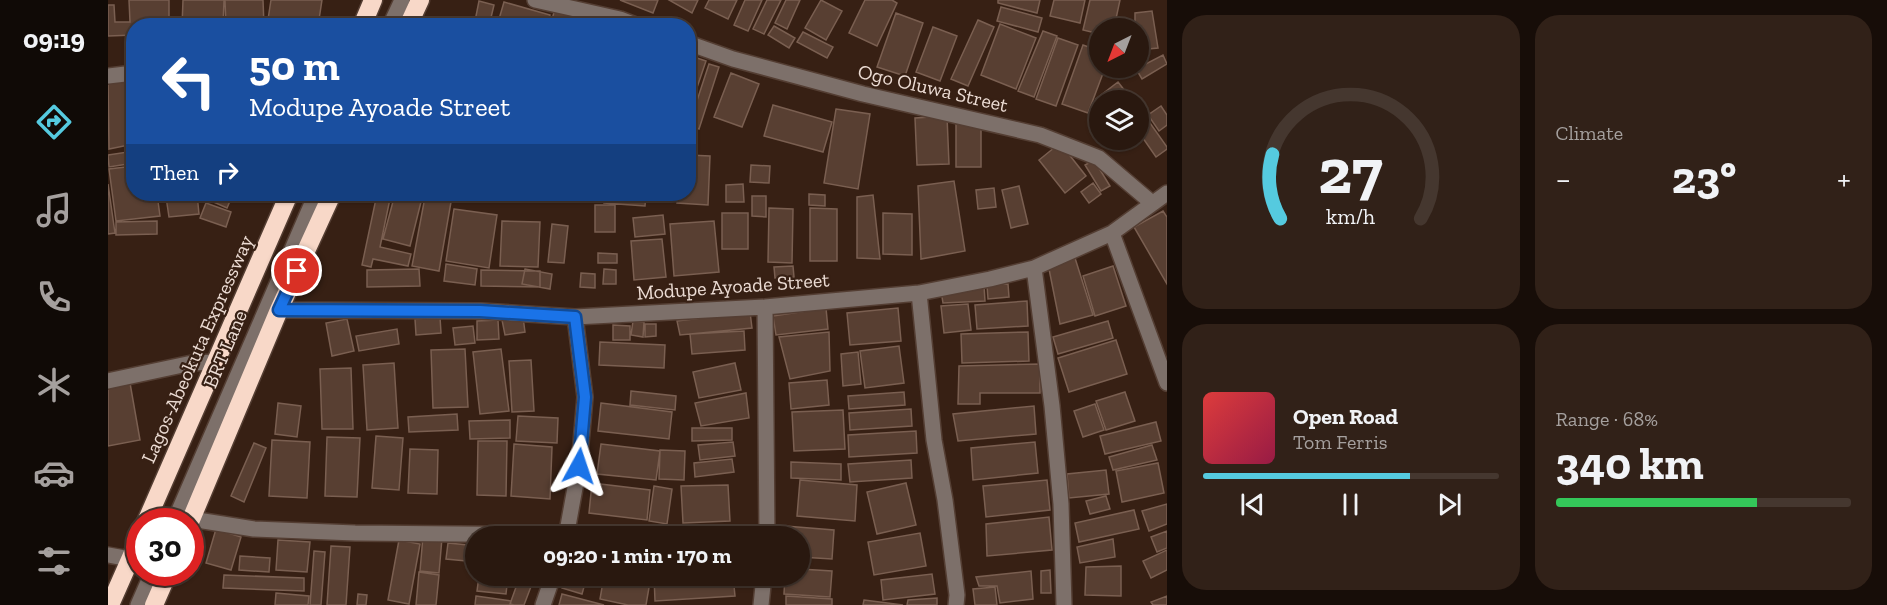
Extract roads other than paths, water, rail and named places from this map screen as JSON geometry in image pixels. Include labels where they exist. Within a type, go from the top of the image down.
[{"type":"highway","points":[[365,18],[373,0]]},
{"type":"highway","points":[[412,18],[420,0]]},
{"type":"highway","name":"Lagos-Abeokuta Expressway","points":[[152,508],[286,201]]},
{"type":"highway","points":[[191,508],[329,201]]},
{"type":"highway","points":[[110,605],[126,568]]},
{"type":"highway","points":[[154,605],[162,586]]},
{"type":"street","points":[[394,18],[402,0]]},
{"type":"street","points":[[535,0],[616,18]]},
{"type":"street","name":"Ogo Oluwa Street","points":[[696,46],[733,59],[852,91],[1040,135],[1099,158],[1152,203]]},
{"type":"street","points":[[108,76],[126,74]]},
{"type":"street","name":"Modupe Ayoade Street","points":[[279,310],[480,311],[575,317],[765,307],[919,292],[1034,268],[1112,233],[1167,193]]},
{"type":"street","name":"BRT Lane","points":[[190,508],[313,201]]},
{"type":"street","points":[[1112,233],[1167,383]]},
{"type":"street","points":[[1034,268],[1052,406],[1060,504],[1064,605]]},
{"type":"street","points":[[919,292],[934,440],[945,500],[957,595],[956,605]]},
{"type":"street","points":[[765,307],[767,526]]},
{"type":"street","points":[[568,526],[579,466],[585,397],[575,317]]},
{"type":"street","points":[[108,381],[192,363],[217,362]]},
{"type":"street","points":[[204,523],[310,532],[465,534]]},
{"type":"street","points":[[108,555],[126,558]]},
{"type":"street","points":[[138,605],[146,586]]},
{"type":"street","points":[[543,605],[550,586]]},
{"type":"street","points":[[761,605],[763,586]]}]
